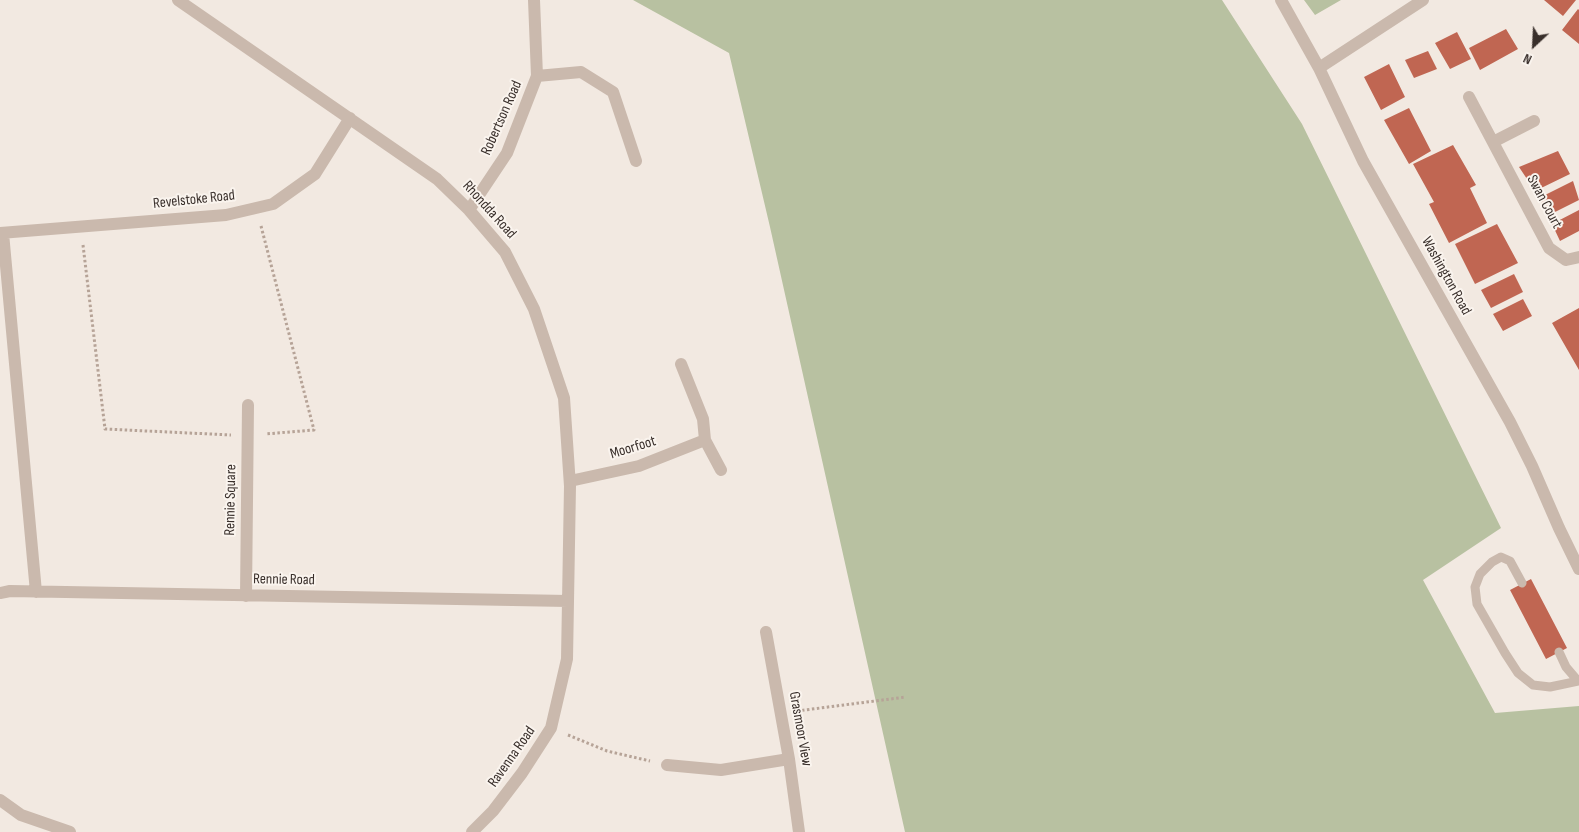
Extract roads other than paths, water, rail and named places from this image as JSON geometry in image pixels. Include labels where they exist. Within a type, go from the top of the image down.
[{"type":"street","name":"Rhondda Road","points":[[178,0],[437,179],[469,210],[505,252],[534,309],[564,398],[570,481],[568,601]]},
{"type":"street","name":"Robertson Road","points":[[469,210],[507,153],[537,76],[534,0]]},
{"type":"street","name":"Washington Road","points":[[1281,0],[1319,68],[1363,161],[1510,422],[1532,466],[1558,528],[1579,569]]},
{"type":"street","points":[[1319,68],[1423,0]]},
{"type":"street","points":[[537,76],[581,72],[613,92],[636,161]]},
{"type":"street","name":"Swan Court","points":[[1469,97],[1550,248],[1566,260],[1579,257]]},
{"type":"street","name":"Revelstoke Road","points":[[1,233],[226,216],[273,204],[315,174],[350,118]]},
{"type":"street","points":[[1493,142],[1534,121]]},
{"type":"street","points":[[1,233],[36,592]]},
{"type":"street","points":[[681,364],[703,419],[705,440],[721,470]]},
{"type":"street","name":"Rennie Square","points":[[246,596],[248,405]]},
{"type":"street","name":"Moorfoot","points":[[570,481],[639,466],[705,440]]},
{"type":"street","name":"Rennie Road","points":[[0,593],[36,592],[568,601]]},
{"type":"street","name":"Ravenna Road","points":[[472,832],[493,812],[522,773],[551,728],[567,658],[568,601]]},
{"type":"street","name":"Grasmoor View","points":[[766,632],[789,760],[799,832]]},
{"type":"street","points":[[668,765],[721,770],[789,760]]},
{"type":"street","points":[[0,800],[21,815],[70,832]]},
{"type":"lane","points":[[1522,583],[1510,561],[1501,557],[1492,562],[1480,574],[1475,587],[1477,604],[1518,673],[1533,685],[1550,687],[1578,681],[1566,667],[1559,652]]}]
